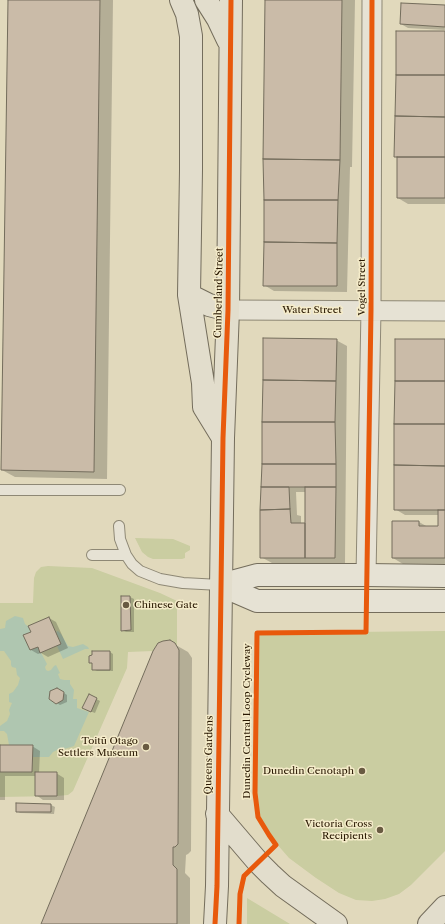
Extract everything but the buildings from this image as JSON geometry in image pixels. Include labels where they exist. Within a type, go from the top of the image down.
[{"type":"highway","points":[[181,0],[187,14],[191,36],[192,163],[189,295],[203,383],[204,407],[223,438]]},
{"type":"highway","points":[[206,0],[218,19],[231,45]]},
{"type":"highway","name":"Cumberland Street","points":[[220,585],[223,438],[228,310],[231,0]]},
{"type":"highway","points":[[189,295],[209,305],[228,310]]},
{"type":"highway","name":"Queens Gardens","points":[[215,924],[220,585]]},
{"type":"highway","points":[[217,814],[270,874],[283,886],[336,924]]},
{"type":"highway","points":[[428,924],[445,907]]},
{"type":"street","name":"Vogel Street","points":[[366,574],[371,310],[372,0]]},
{"type":"street","name":"Water Street","points":[[228,310],[445,311]]},
{"type":"street","points":[[220,585],[257,575],[366,574],[445,576]]},
{"type":"street","points":[[220,585],[257,601],[445,601]]},
{"type":"lane","points":[[0,490],[120,490]]},
{"type":"lane","points":[[119,526],[120,539],[126,556],[136,568],[152,576],[183,583],[220,585]]},
{"type":"lane","points":[[92,555],[126,556]]},
{"type":"shaded area","points":[[135,538],[173,539],[190,546],[190,550],[185,553],[185,558],[182,559],[153,559],[142,552]]},
{"type":"shaded area","points":[[41,567],[92,568],[160,593],[177,601],[177,646],[170,640],[164,641],[156,646],[153,651],[128,652],[127,668],[73,791],[68,795],[57,796],[0,797],[0,603],[33,603],[34,578],[36,572]],"holes":[[[121,596],[130,597],[130,630],[121,630]]]},
{"type":"shaded area","points":[[15,616],[23,618],[25,624],[29,627],[31,632],[24,636],[30,650],[38,647],[47,664],[45,667],[46,670],[51,670],[56,665],[60,673],[58,674],[60,679],[70,680],[70,684],[74,690],[73,699],[77,699],[77,708],[89,712],[74,746],[59,749],[53,752],[49,757],[32,757],[9,745],[7,734],[4,731],[0,731],[0,726],[7,721],[10,714],[9,710],[12,703],[9,702],[9,694],[13,692],[18,685],[20,678],[17,675],[16,668],[12,667],[11,661],[4,651],[0,651],[0,629],[5,628],[6,621]]},
{"type":"shaded area","points":[[58,631],[68,646],[73,647],[83,644],[89,649],[85,649],[63,659],[57,646],[61,643],[56,632]]},
{"type":"shaded area","points":[[445,631],[445,851],[411,885],[399,894],[385,899],[372,901],[356,900],[339,893],[289,858],[269,835],[258,817],[254,766],[257,633]]},
{"type":"shaded area","points":[[247,898],[290,924],[247,924]]},
{"type":"cycle path","points":[[215,924],[217,886],[223,438],[228,310],[231,0]]},
{"type":"cycle path","name":"Dunedin Central Loop Cycleway","points":[[239,924],[240,894],[244,876],[276,845],[258,817],[255,793],[257,633],[366,632],[371,310],[372,0]]},
{"type":"place","name":"Chinese Gate","points":[[126,605]]},
{"type":"place","name":"Toitū Otago Settlers Museum","points":[[146,747]]},
{"type":"place","name":"Dunedin Cenotaph","points":[[362,771]]},
{"type":"place","name":"Victoria Cross Recipients","points":[[380,830]]}]
